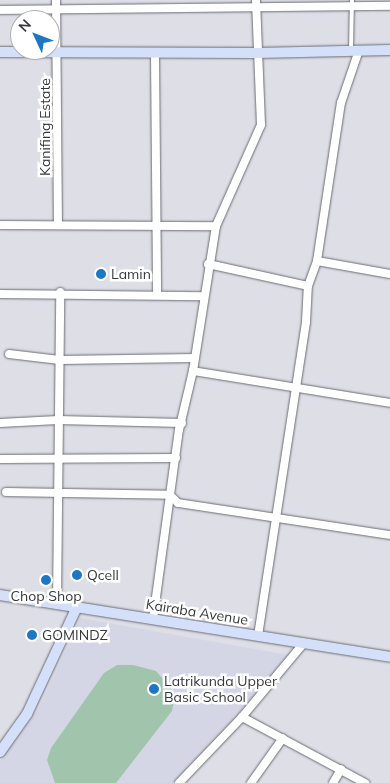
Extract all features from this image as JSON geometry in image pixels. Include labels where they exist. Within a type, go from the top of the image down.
[{"type":"street","name":"Kanifing Estate","points":[[56,0],[56,9]]},
{"type":"street","points":[[157,0],[157,9]]},
{"type":"street","points":[[153,619],[170,495],[193,371],[208,264],[216,226],[261,124],[256,0]]},
{"type":"street","points":[[0,10],[256,9],[352,4],[390,6]]},
{"type":"street","points":[[60,53],[257,53],[390,50]]},
{"type":"street","points":[[258,636],[274,518],[296,388],[308,286],[317,261],[341,102],[355,51]]},
{"type":"street","points":[[155,53],[157,295]]},
{"type":"street","name":"Kanifing Estate","points":[[57,60],[58,224]]},
{"type":"street","points":[[0,225],[216,226]]},
{"type":"street","points":[[317,261],[390,274]]},
{"type":"street","points":[[208,264],[308,286]]},
{"type":"street","points":[[57,604],[60,492],[58,420],[60,292]]},
{"type":"street","points":[[0,294],[60,292],[203,296]]},
{"type":"street","points":[[8,354],[60,360],[194,358]]},
{"type":"street","points":[[193,371],[390,403]]},
{"type":"street","points":[[0,423],[58,420],[182,423]]},
{"type":"street","points":[[0,460],[176,458]]},
{"type":"street","points":[[6,492],[170,495],[178,503],[390,535]]},
{"type":"street","name":"Kairaba Avenue","points":[[0,595],[390,657]]},
{"type":"street","points":[[0,752],[28,714],[77,607]]},
{"type":"street","points":[[179,783],[242,717],[302,644]]},
{"type":"street","points":[[242,717],[365,783]]},
{"type":"street","points":[[251,783],[283,738]]},
{"type":"street","points":[[333,783],[341,769]]},
{"type":"lane","points":[[352,4],[355,51]]},
{"type":"shaded area","name":"Latrikunda Upper Basic School","points":[[80,618],[288,655],[239,715],[173,783],[0,783],[0,761],[40,706]]},
{"type":"green space","points":[[117,665],[133,665],[156,671],[171,688],[174,699],[172,711],[116,783],[55,783],[47,760],[51,748],[104,673]]},
{"type":"place","name":"Lamin","points":[[101,274]]},
{"type":"place","name":"Qcell","points":[[77,575]]},
{"type":"place","name":"Chop Shop","points":[[46,580]]},
{"type":"place","name":"GOMINDZ","points":[[32,635]]},
{"type":"place","name":"Latrikunda Upper Basic School","points":[[154,689]]}]
